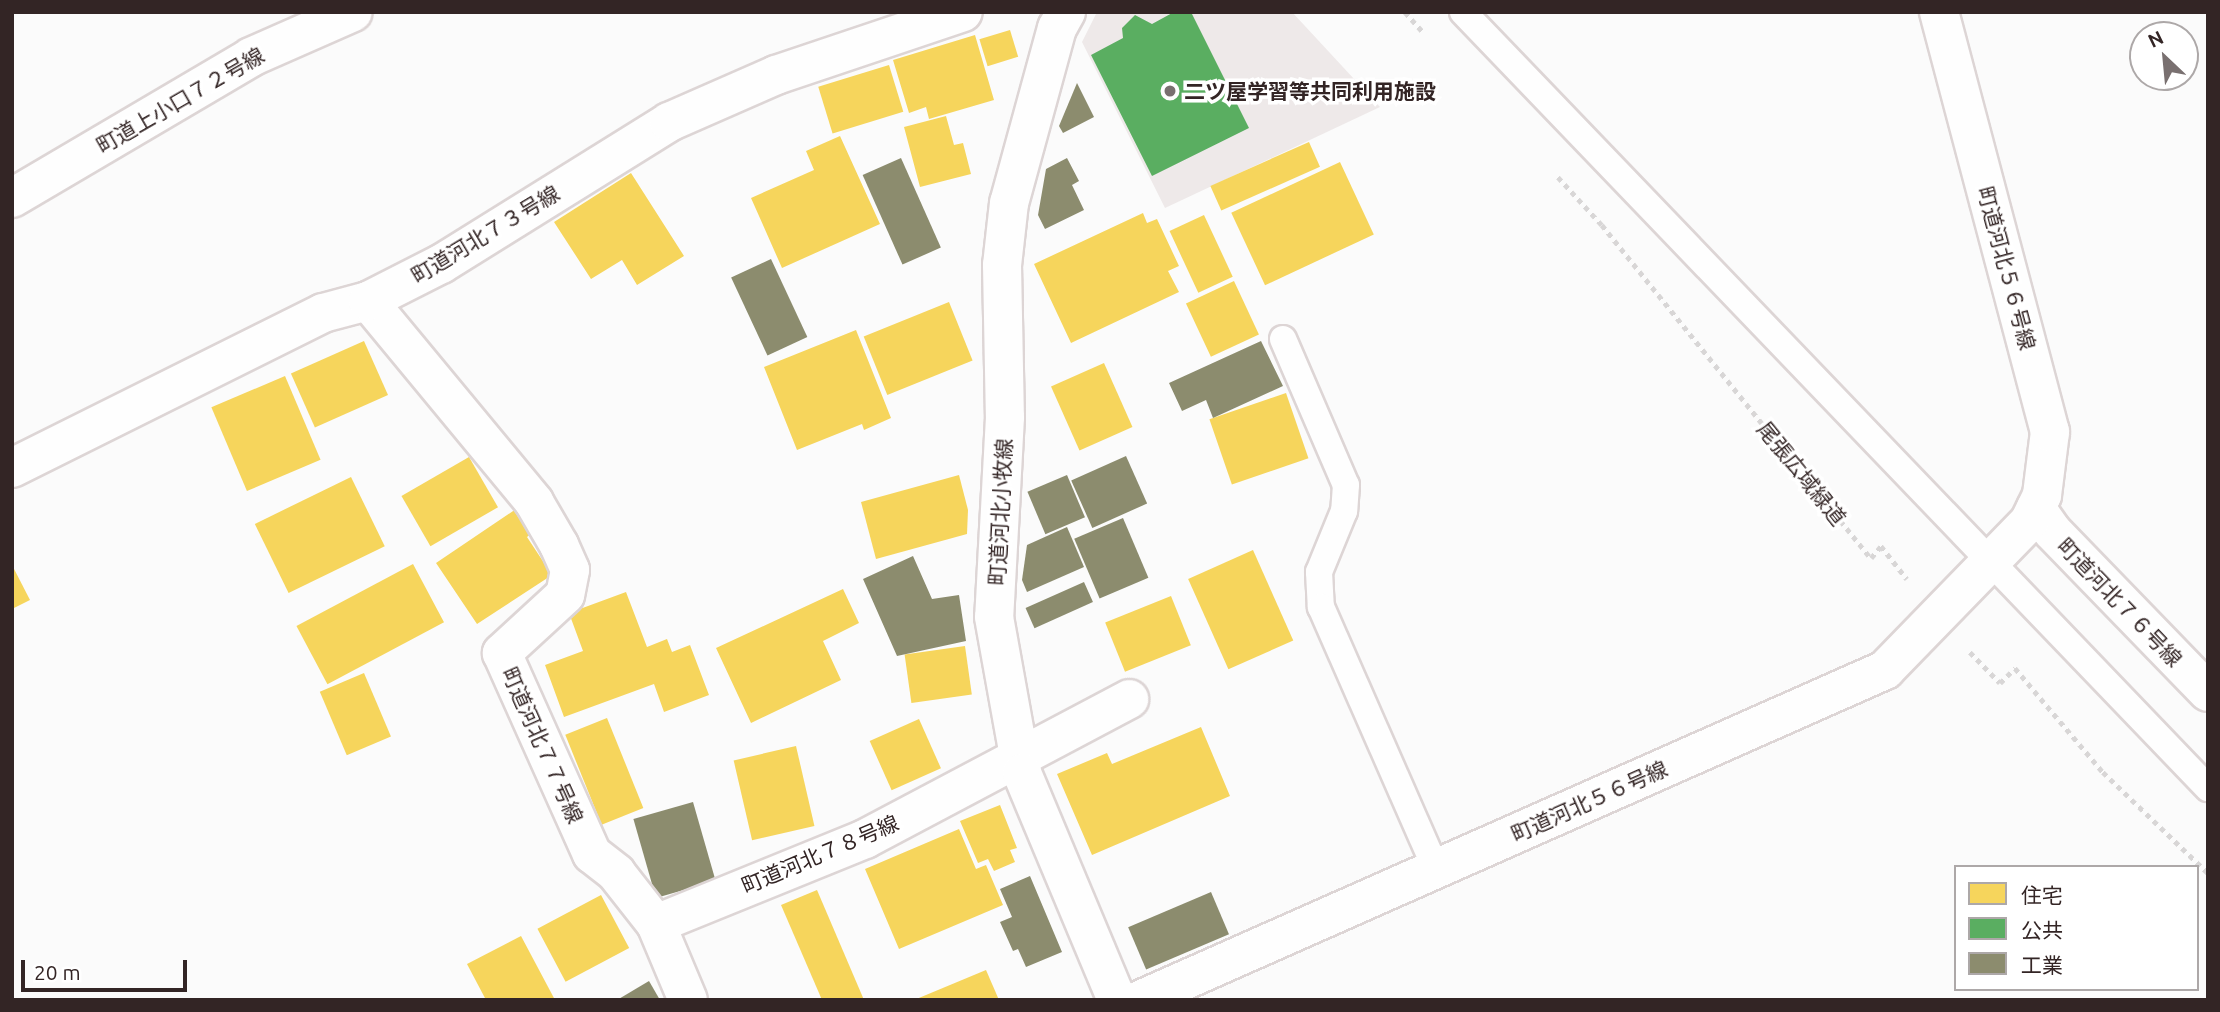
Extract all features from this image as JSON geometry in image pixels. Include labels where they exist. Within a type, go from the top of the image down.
[{"type":"street","name":"町道上小口７２号線","points":[[12,198],[251,57],[353,12]]},
{"type":"street","name":"町道河北７３号線","points":[[12,468],[323,313],[368,301],[441,264],[669,122],[776,75],[963,12]]},
{"type":"street","name":"町道河北小牧線","points":[[1066,12],[1058,28],[1009,203],[1002,265],[1005,417],[994,617],[1018,756],[1117,1000]]},
{"type":"street","name":"町道河北５６号線","points":[[1140,1000],[1885,670],[2033,515],[2042,495],[2050,432],[1939,12]]},
{"type":"street","name":"町道河北７７号線","points":[[368,301],[534,502],[559,545],[570,570],[565,595],[502,653],[592,854],[616,873],[656,924],[688,1000]]},
{"type":"street","name":"町道河北７６号線","points":[[2033,515],[2052,531],[2208,692]]},
{"type":"street","name":"町道河北７８号線","points":[[656,924],[865,839],[1129,699]]},
{"type":"lane","points":[[1462,12],[1996,556],[2208,788]]},
{"type":"lane","points":[[1283,339],[1346,485],[1344,511],[1319,572],[1321,607],[1436,869]]},
{"type":"path","points":[[1405,12],[1433,43]]},
{"type":"path","name":"尾張広域緑道","points":[[1555,175],[1602,225],[1871,558],[1881,546],[1936,617],[2000,683],[2015,668],[2103,772],[2208,873]]},
{"type":"shaded area","points":[[1097,12],[1292,12],[1380,107],[1165,208],[1082,42]]},
{"type":"building: 住宅","points":[[1010,30],[1018,57],[988,66],[979,39]]},
{"type":"building: 住宅","points":[[975,35],[994,100],[929,119],[926,107],[909,113],[893,60]]},
{"type":"building: 住宅","points":[[889,65],[903,112],[833,133],[818,87]]},
{"type":"building: 住宅","points":[[946,116],[954,145],[963,143],[971,174],[920,187],[904,127]]},
{"type":"building: 住宅","points":[[840,136],[880,224],[782,268],[751,198],[814,170],[806,151]]},
{"type":"building: 住宅","points":[[1309,142],[1320,167],[1221,211],[1210,186]]},
{"type":"building: 住宅","points":[[1340,162],[1374,235],[1265,285],[1231,213]]},
{"type":"building: 住宅","points":[[631,173],[684,256],[637,285],[622,260],[591,279],[554,222]]},
{"type":"building: 住宅","points":[[1143,213],[1147,223],[1157,219],[1179,266],[1168,271],[1179,292],[1071,343],[1034,264]]},
{"type":"building: 住宅","points":[[1204,215],[1233,277],[1198,293],[1170,231]]},
{"type":"building: 住宅","points":[[1234,281],[1259,334],[1211,357],[1186,303]]},
{"type":"building: 住宅","points":[[949,302],[973,360],[887,395],[864,336]]},
{"type":"building: 住宅","points":[[856,330],[891,418],[864,430],[862,424],[797,450],[764,367]]},
{"type":"building: 住宅","points":[[364,341],[388,395],[315,427],[291,374]]},
{"type":"building: 住宅","points":[[1104,363],[1132,427],[1079,451],[1051,387]]},
{"type":"building: 住宅","points":[[285,376],[321,460],[247,491],[211,407]]},
{"type":"building: 住宅","points":[[1286,393],[1308,458],[1232,485],[1209,419]]},
{"type":"building: 住宅","points":[[469,457],[498,507],[430,546],[401,496]]},
{"type":"building: 住宅","points":[[959,475],[968,510],[967,534],[876,559],[861,502]]},
{"type":"building: 住宅","points":[[351,477],[385,546],[289,593],[255,524]]},
{"type":"building: 住宅","points":[[516,509],[532,533],[527,537],[552,575],[477,624],[436,563]]},
{"type":"building: 住宅","points":[[1253,550],[1293,640],[1228,669],[1188,579]]},
{"type":"building: 住宅","points":[[413,564],[444,622],[327,684],[296,626]]},
{"type":"building: 住宅","points":[[12,565],[30,600],[12,609]]},
{"type":"building: 住宅","points":[[843,589],[859,623],[823,641],[841,680],[751,723],[716,648]]},
{"type":"building: 住宅","points":[[626,592],[647,647],[667,639],[672,652],[690,645],[709,695],[664,712],[654,684],[564,717],[545,665],[583,651],[569,613]]},
{"type":"building: 住宅","points":[[1171,596],[1191,645],[1125,672],[1105,623]]},
{"type":"building: 住宅","points":[[965,646],[972,695],[911,703],[905,654]]},
{"type":"building: 住宅","points":[[364,673],[391,737],[347,755],[320,692]]},
{"type":"building: 住宅","points":[[607,718],[643,808],[602,825],[565,735]]},
{"type":"building: 住宅","points":[[919,719],[941,768],[892,790],[870,741]]},
{"type":"building: 住宅","points":[[1201,727],[1230,796],[1092,855],[1057,774],[1107,753],[1112,764]]},
{"type":"building: 住宅","points":[[796,746],[814,826],[752,840],[734,760]]},
{"type":"building: 住宅","points":[[1000,805],[1017,848],[1010,850],[1015,862],[994,871],[988,859],[978,863],[960,821]]},
{"type":"building: 住宅","points":[[959,829],[976,869],[986,865],[1003,905],[899,949],[865,869]]},
{"type":"building: 住宅","points":[[817,890],[864,1000],[822,1000],[781,905]]},
{"type":"building: 住宅","points":[[601,895],[629,948],[566,982],[537,929]]},
{"type":"building: 住宅","points":[[521,936],[555,1000],[486,1000],[467,964]]},
{"type":"building: 住宅","points":[[986,970],[999,1000],[914,1000]]},
{"type":"building: 公共","name":"二ツ屋学習等共同利用施設","points":[[1174,12],[1191,12],[1249,128],[1152,176],[1091,55],[1123,38],[1122,28],[1135,15],[1152,24]]},
{"type":"building: 工業","points":[[1077,83],[1094,117],[1063,133],[1059,126]]},
{"type":"building: 工業","points":[[901,158],[941,248],[902,265],[863,175]]},
{"type":"building: 工業","points":[[1067,158],[1079,181],[1072,185],[1084,210],[1045,229],[1038,215],[1046,169]]},
{"type":"building: 工業","points":[[771,259],[807,337],[767,356],[731,278]]},
{"type":"building: 工業","points":[[1261,341],[1283,386],[1213,418],[1206,400],[1182,411],[1169,383]]},
{"type":"building: 工業","points":[[1126,456],[1147,504],[1092,528],[1071,480]]},
{"type":"building: 工業","points":[[1067,475],[1085,517],[1045,534],[1027,492]]},
{"type":"building: 工業","points":[[1123,518],[1148,578],[1100,599],[1074,539]]},
{"type":"building: 工業","points":[[1067,527],[1084,567],[1027,592],[1022,580],[1027,545]]},
{"type":"building: 工業","points":[[913,556],[932,599],[959,595],[966,641],[897,656],[863,579]]},
{"type":"building: 工業","points":[[1084,582],[1093,602],[1034,628],[1026,608]]},
{"type":"building: 工業","points":[[693,802],[716,881],[656,898],[633,819]]},
{"type":"building: 工業","points":[[1030,876],[1062,952],[1026,967],[1018,949],[1013,951],[1000,922],[1012,917],[1000,889]]},
{"type":"building: 工業","points":[[1211,892],[1229,934],[1146,970],[1128,927]]},
{"type":"building: 工業","points":[[649,981],[660,1000],[617,1000]]},
{"type":"place","name":"二ツ屋学習等共同利用施設","points":[[1170,91]]}]
